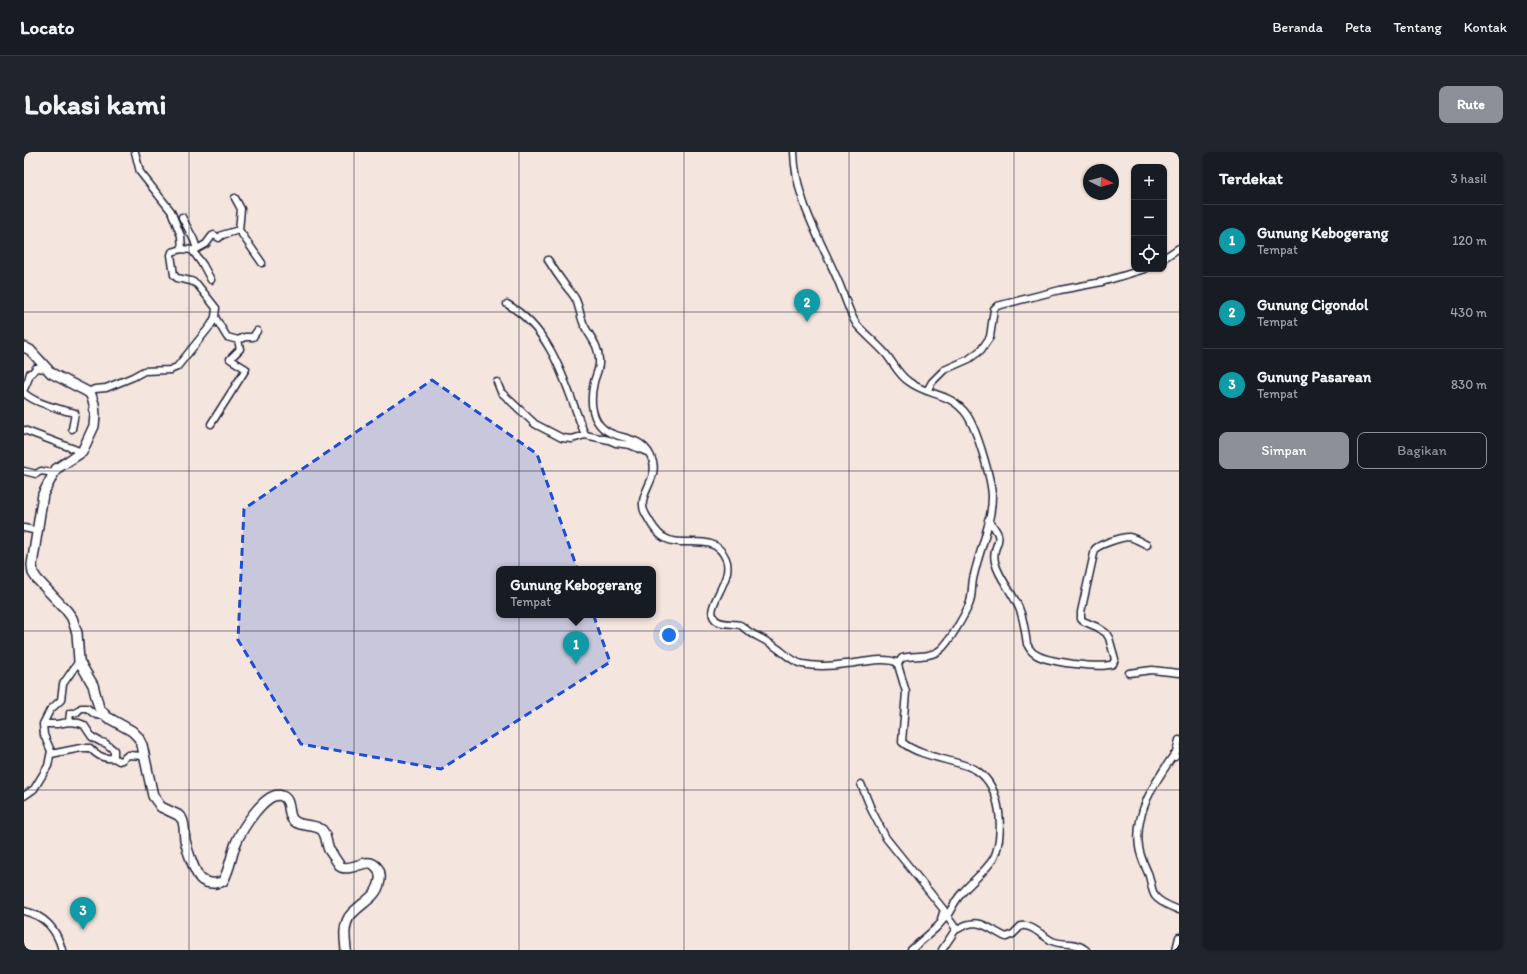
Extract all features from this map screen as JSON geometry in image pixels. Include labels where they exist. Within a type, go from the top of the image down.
[{"type":"street","points":[[135,152],[140,172],[171,211],[181,236],[182,249]]},
{"type":"street","points":[[793,153],[806,213],[839,283],[854,320],[857,325],[885,353],[906,380],[927,391],[945,396],[962,409],[971,422],[986,465],[991,489],[991,505],[984,542],[973,576],[970,603],[964,615],[946,643],[938,652],[929,655],[902,658],[898,663],[906,692],[902,742],[912,750],[919,753],[954,761],[973,769],[992,787],[999,808],[1000,829],[997,851],[993,860],[961,894],[947,916],[911,950]]},
{"type":"street","points":[[235,198],[241,210],[239,230],[262,263]]},
{"type":"street","points":[[182,217],[194,240],[195,250],[211,280]]},
{"type":"street","points":[[88,392],[95,389],[106,388],[144,371],[170,370],[177,367],[209,328],[215,317],[216,308],[197,284],[177,278],[174,275],[171,255],[172,252],[182,249],[195,250],[206,244],[214,235],[219,238],[222,235],[239,230]]},
{"type":"street","points":[[1167,256],[1179,248]]},
{"type":"street","points":[[548,260],[575,297],[583,322],[598,348],[599,365],[591,396],[592,408],[597,422],[615,436],[639,442],[653,462],[654,467],[644,498],[643,506],[644,511],[653,527],[668,540],[710,544],[719,550],[726,559],[728,567],[726,578],[712,608],[713,614],[717,621],[742,626],[750,633],[765,640],[802,664],[829,666],[888,659],[898,663]]},
{"type":"street","points":[[927,391],[932,382],[944,370],[969,359],[981,350],[990,337],[994,309],[997,306],[1060,290],[1102,282],[1135,272]]},
{"type":"street","points":[[507,304],[528,319],[553,353],[561,369],[585,435]]},
{"type":"street","points":[[215,317],[227,337],[238,340],[245,337],[253,337],[257,331]]},
{"type":"street","points":[[211,424],[246,369],[230,359],[240,349],[238,340]]},
{"type":"street","points":[[24,347],[30,350],[50,374],[88,392],[93,400],[95,420],[92,432],[82,452],[61,466],[54,473],[42,498],[38,531],[32,560],[33,573],[72,618],[77,633],[79,661],[84,672],[93,685],[98,704],[104,715],[135,734],[140,740],[153,796],[161,807],[178,815],[182,819],[186,845],[201,879],[207,882],[218,883],[223,881],[227,875],[236,843],[244,828],[258,809],[270,797],[277,795],[283,796],[286,800],[290,816],[294,821],[300,824],[319,828],[322,831],[326,836],[330,850],[341,867],[347,869],[369,863],[375,865],[381,873],[380,878],[373,894],[348,918],[345,929],[346,950]]},
{"type":"street","points":[[24,388],[30,373],[32,373],[36,368],[47,369]]},
{"type":"street","points":[[497,382],[501,392],[535,424],[562,438],[572,439],[585,435],[630,445],[648,453]]},
{"type":"street","points":[[24,393],[46,405],[65,411],[70,411],[75,414],[72,429]]},
{"type":"street","points":[[24,430],[82,452]]},
{"type":"street","points":[[24,471],[36,474],[41,470],[54,473]]},
{"type":"street","points":[[988,520],[996,528],[999,534],[995,554],[995,563],[1020,608],[1029,649],[1040,657],[1079,665],[1108,666],[1113,664],[1115,661],[1111,642],[1107,635],[1094,625],[1084,622],[1081,617],[1095,549],[1112,541],[1127,538],[1139,540],[1147,545]]},
{"type":"street","points":[[24,528],[38,531]]},
{"type":"street","points":[[24,796],[34,789],[48,766],[51,754],[50,746],[44,736],[43,724],[50,710],[60,700],[63,684],[79,661]]},
{"type":"street","points":[[1129,673],[1152,670],[1179,673]]},
{"type":"street","points":[[69,722],[70,713],[76,713],[81,708],[87,708],[99,716],[104,715]]},
{"type":"street","points":[[43,724],[69,722],[84,725],[92,737],[101,742],[105,742],[114,750],[114,758]]},
{"type":"street","points":[[1179,740],[1176,757],[1155,782],[1144,807],[1140,821],[1138,842],[1140,854],[1155,895],[1159,900],[1179,910]]},
{"type":"street","points":[[51,754],[90,748],[102,758],[114,758],[119,761],[128,755],[144,756]]},
{"type":"street","points":[[861,784],[872,811],[886,838],[944,910],[942,918],[933,930]]},
{"type":"street","points":[[24,911],[31,912],[48,923],[59,938],[62,950]]},
{"type":"street","points":[[947,916],[956,928]]},
{"type":"street","points":[[956,928],[958,929],[973,923],[982,923],[1006,937],[1013,934],[1021,926],[1026,926],[1053,941],[1080,945],[1086,950]]},
{"type":"street","points":[[942,950],[956,928]]},
{"type":"street","points":[[1176,950],[1179,936]]},
{"type":"highlighted area","points":[[432,380],[537,454],[610,662],[441,769],[301,744],[238,640],[244,509]]},
{"type":"place","name":"Gunung Cigondol","points":[[807,322]]},
{"type":"place","name":"Gunung Kebogerang","points":[[576,664]]},
{"type":"place","name":"Gunung Pasarean","points":[[83,930]]}]
